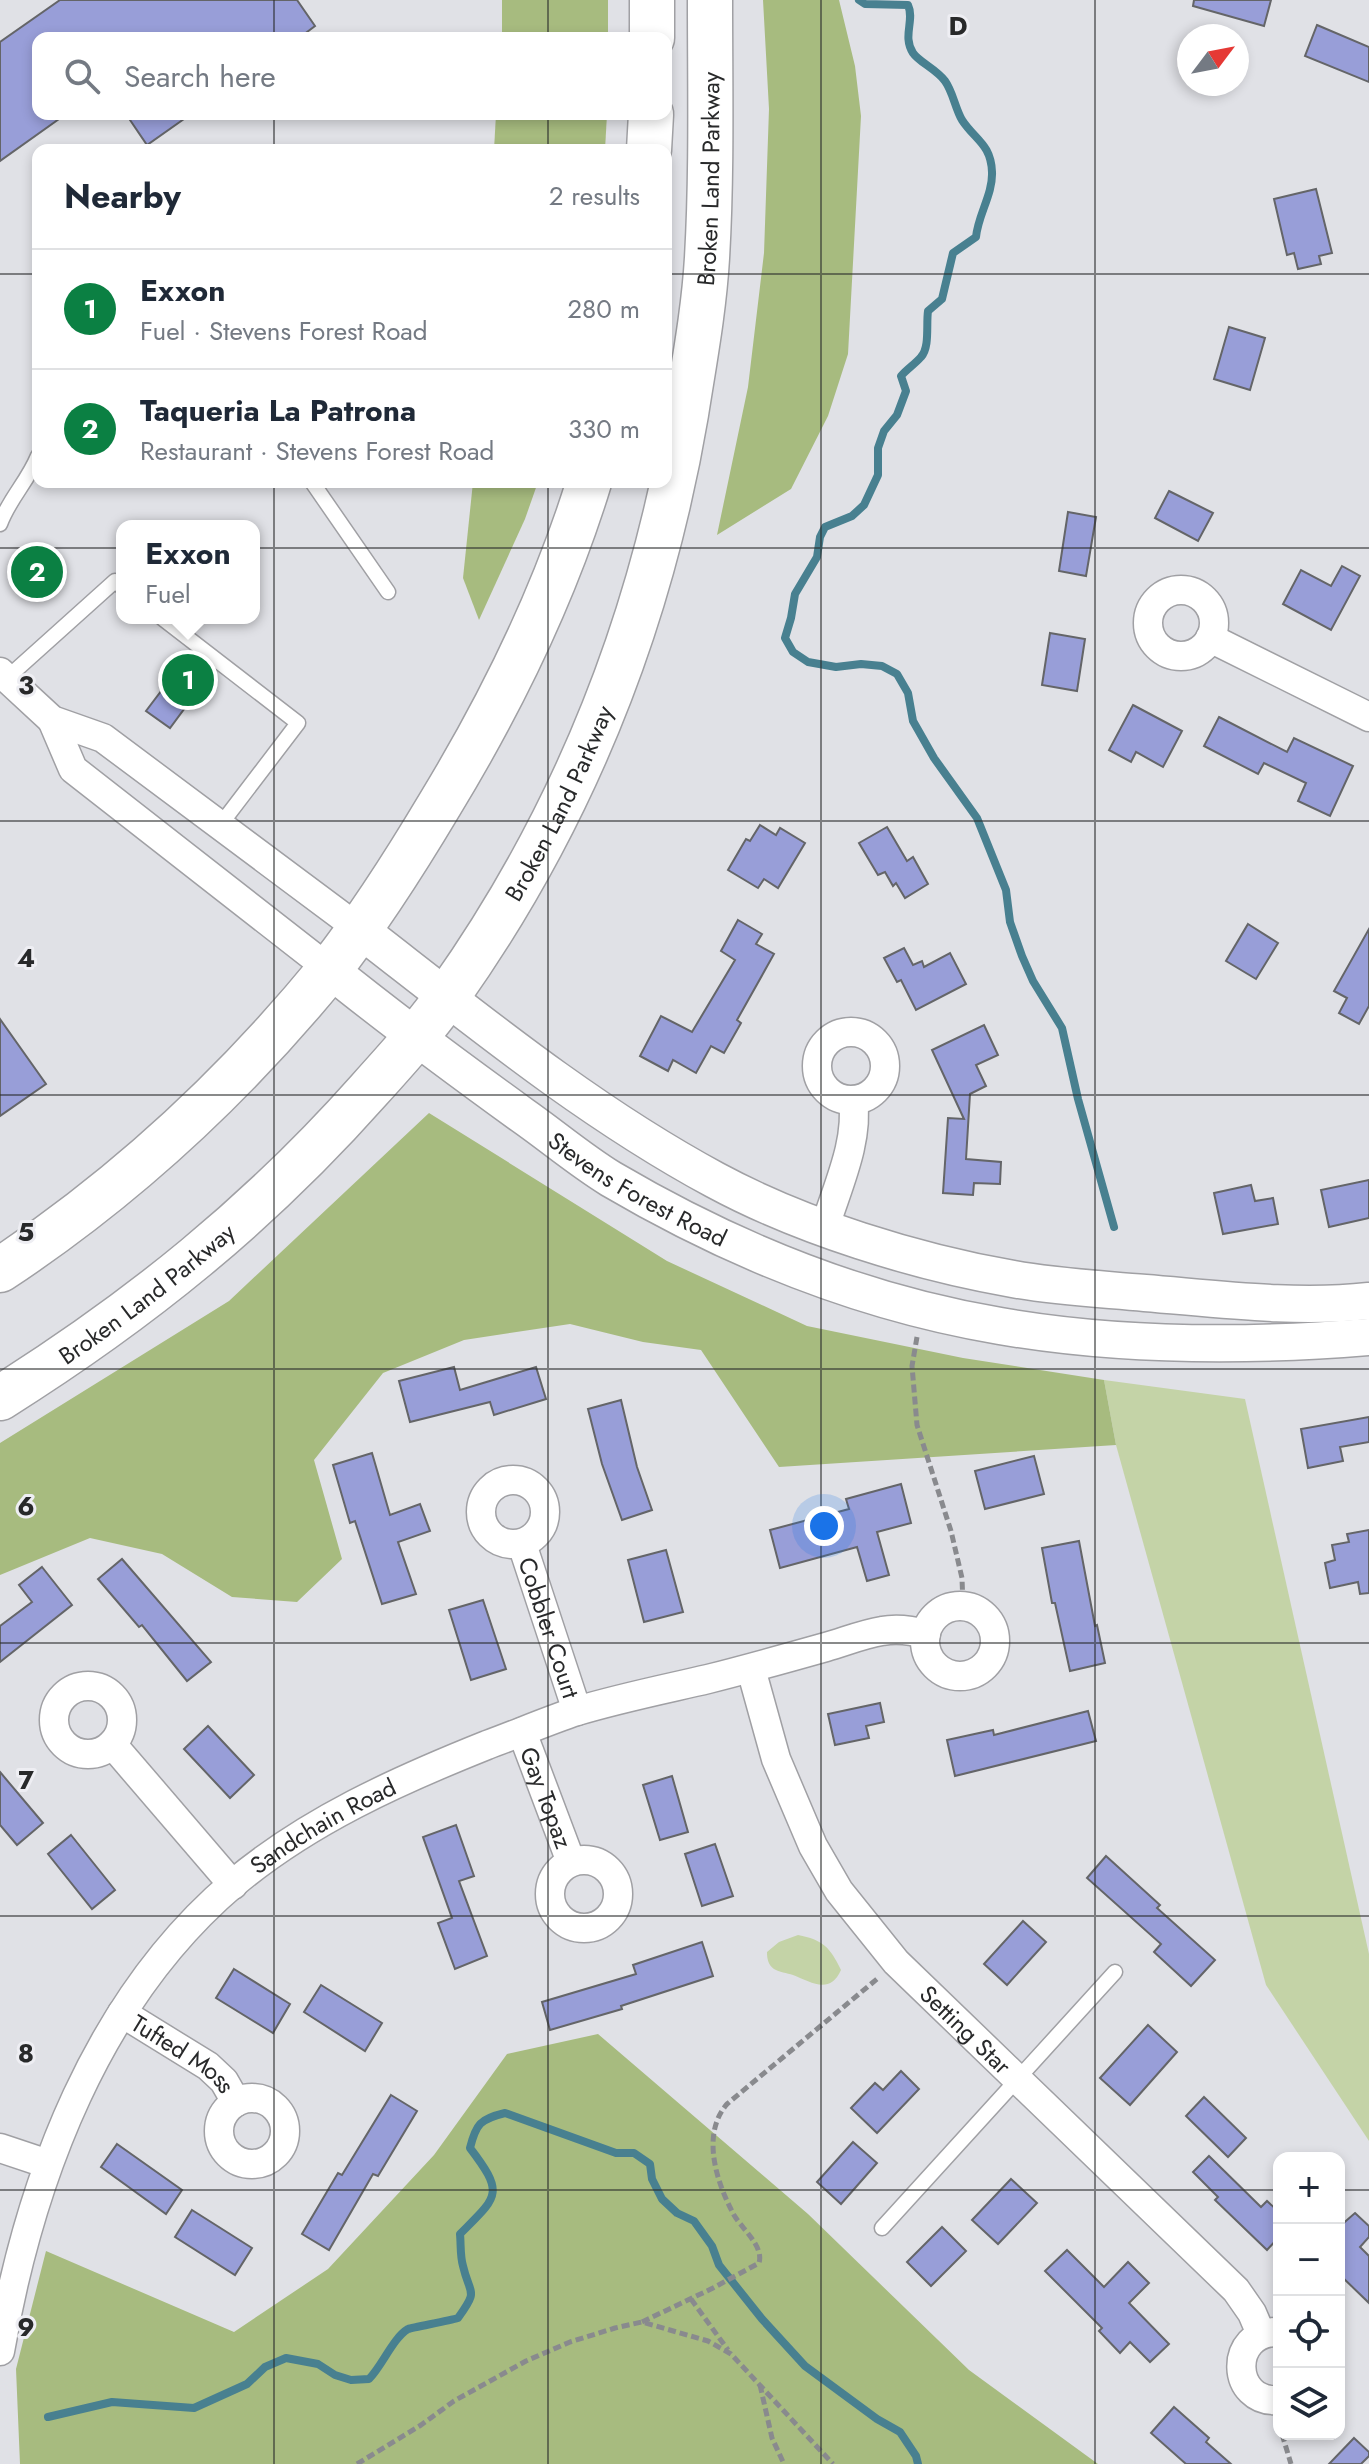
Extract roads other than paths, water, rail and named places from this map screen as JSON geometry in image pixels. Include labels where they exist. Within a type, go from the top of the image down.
[{"type":"main road","points":[[652,0],[652,32]]},
{"type":"main road","name":"Broken Land Parkway","points":[[672,484],[696,352],[707,260],[710,0]]},
{"type":"main road","points":[[649,144],[651,120]]},
{"type":"main road","points":[[0,1270],[68,1222],[188,1121],[250,1060],[329,969],[359,929],[474,749],[517,668],[579,516],[587,488]]},
{"type":"main road","name":"Broken Land Parkway","points":[[0,1398],[123,1316],[189,1266],[323,1142],[447,997],[511,900],[555,819],[597,727],[634,632],[671,488]]},
{"type":"street","points":[[1210,638],[1369,717]]},
{"type":"street","name":"Stevens Forest Road","points":[[3,675],[52,720],[103,738],[221,824],[560,1083],[636,1135],[718,1181],[825,1227],[891,1250],[1013,1279],[1230,1300],[1298,1303],[1369,1301]]},
{"type":"street","name":"Stevens Forest Road","points":[[52,720],[73,769],[415,1038],[608,1177],[692,1224],[808,1273],[924,1309],[999,1326],[1098,1339],[1222,1344],[1300,1343],[1369,1337]]},
{"type":"street","points":[[825,1227],[856,1120],[853,1100]]},
{"type":"street","name":"Cobbler Court","points":[[522,1544],[577,1711]]},
{"type":"street","points":[[963,1606],[988,1620],[994,1634],[995,1648],[989,1662],[978,1672],[965,1676],[948,1675],[934,1665],[926,1649],[926,1634],[938,1614],[963,1606]]},
{"type":"street","name":"Sandchain Road","points":[[0,2351],[11,2291],[48,2164],[89,2069],[153,1967],[233,1885],[280,1849],[361,1801],[418,1773],[577,1711],[751,1669],[882,1631],[908,1629],[926,1634]]},
{"type":"street","name":"Setting Star","points":[[751,1669],[776,1759],[813,1846],[839,1891],[896,1962],[1236,2290],[1270,2333],[1250,2342],[1243,2353],[1243,2379],[1250,2390],[1261,2398],[1273,2399]]},
{"type":"street","name":"Gay Topaz","points":[[522,1732],[571,1862]]},
{"type":"street","points":[[112,1744],[233,1885]]},
{"type":"street","name":"Tufted Moss","points":[[122,2013],[208,2066],[224,2081],[236,2102]]},
{"type":"street","points":[[0,2148],[48,2164]]},
{"type":"lane","points":[[0,524],[3,509],[32,472]]},
{"type":"lane","points":[[316,488],[388,592]]},
{"type":"lane","points":[[3,675],[116,582]]},
{"type":"lane","points":[[170,624],[298,723],[221,824]]},
{"type":"lane","points":[[882,2228],[1115,1972]]},
{"type":"waterway","points":[[859,0],[865,4],[908,5],[910,47],[948,85],[962,120],[989,155],[992,180],[976,237],[953,253],[942,299],[928,311],[924,353],[901,376],[906,391],[897,415],[884,431],[878,448],[878,475],[864,505],[852,516],[825,527],[817,557],[795,594],[785,638],[793,652],[808,662],[836,667],[861,664],[882,666],[897,674],[908,693],[913,721],[934,758],[977,818],[1006,890],[1010,922],[1022,956],[1033,981],[1062,1028],[1078,1099],[1114,1227]]},
{"type":"waterway","points":[[48,2417],[112,2402],[194,2408],[247,2384],[265,2367],[286,2358],[318,2364],[335,2375],[351,2380],[369,2379],[392,2345],[408,2329],[458,2318],[469,2302],[471,2292],[462,2262],[460,2234],[483,2211],[492,2194],[489,2176],[470,2148],[480,2124],[505,2113],[616,2153],[634,2153],[650,2164],[652,2179],[662,2199],[677,2213],[694,2221],[712,2246],[719,2265],[762,2319],[805,2366],[877,2419],[900,2432],[918,2464]]},
{"type":"place","name":"Taqueria La Patrona","points":[[37,572]]},
{"type":"place","name":"Exxon","points":[[188,680]]}]
